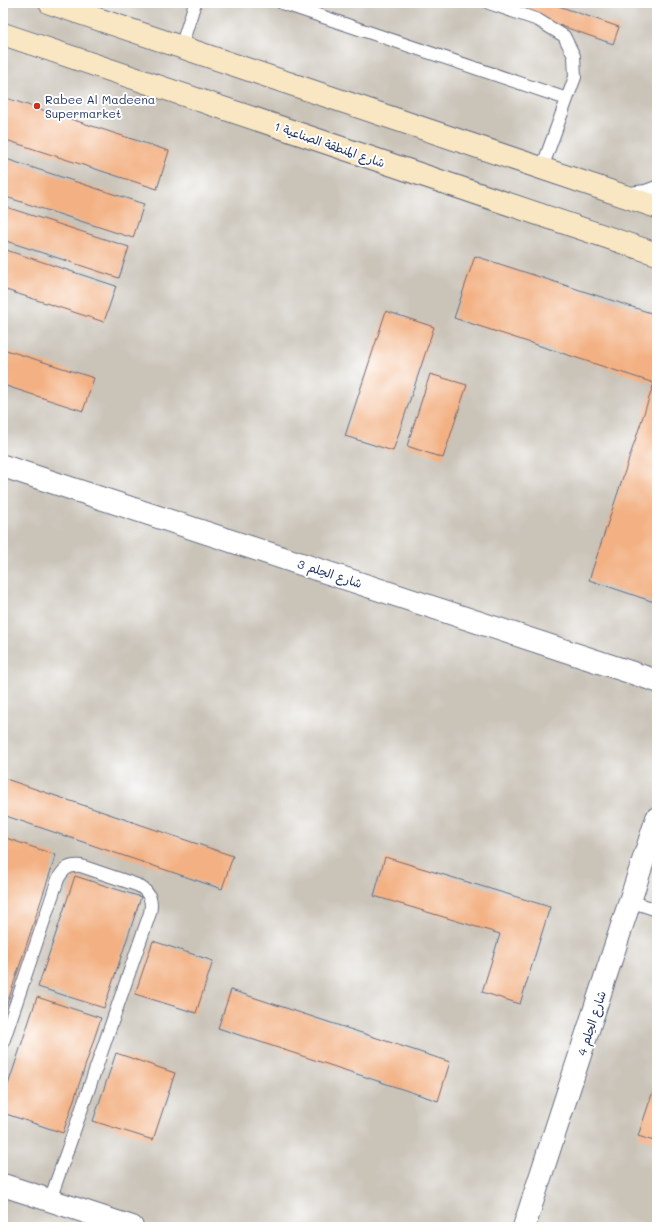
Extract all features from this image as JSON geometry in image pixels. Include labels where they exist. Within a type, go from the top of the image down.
[{"type":"street","points":[[50,3],[657,207]]},
{"type":"street","name":"شارع المنطقة الصناعية 1","points":[[3,34],[657,254]]},
{"type":"street","points":[[631,198],[646,196],[657,192]]},
{"type":"street","name":"شارع الحِلم 3","points":[[3,466],[657,681]]},
{"type":"street","name":"شارع الحِلم 4","points":[[524,1227],[657,818]]},
{"type":"street","points":[[3,1185],[132,1227]]},
{"type":"lane","points":[[181,47],[195,3]]},
{"type":"lane","points":[[282,3],[567,99]]},
{"type":"lane","points":[[490,3],[538,20],[564,36],[574,56],[575,77],[542,168]]},
{"type":"lane","points":[[3,1042],[61,873],[67,868],[81,866],[143,888],[148,893],[150,900],[150,913],[50,1200]]},
{"type":"lane","points":[[630,901],[657,910]]},
{"type":"shaded area","points":[[3,3],[657,3],[657,1227],[3,1227]]},
{"type":"building","points":[[496,3],[550,3],[619,27],[613,44]]},
{"type":"building","points":[[3,97],[169,151],[157,189],[3,139]]},
{"type":"building","points":[[3,158],[144,204],[133,238],[3,196]]},
{"type":"building","points":[[3,206],[129,247],[119,278],[3,240]]},
{"type":"building","points":[[3,249],[116,286],[104,322],[3,289]]},
{"type":"building","points":[[475,256],[657,315],[657,603],[589,580],[654,383],[454,318]]},
{"type":"building","points":[[386,311],[434,327],[393,451],[345,436]]},
{"type":"building","points":[[3,349],[94,378],[83,411],[3,385]]},
{"type":"building","points":[[430,374],[467,385],[443,458],[407,446]]},
{"type":"building","points":[[3,778],[233,856],[222,889],[3,815]]},
{"type":"building","points":[[3,837],[56,855],[3,1016]]},
{"type":"building","points":[[385,857],[550,907],[520,1004],[482,992],[500,934],[374,896]]},
{"type":"building","points":[[75,876],[141,897],[104,1008],[38,987]]},
{"type":"building","points":[[153,941],[213,961],[196,1013],[135,994]]},
{"type":"building","points":[[231,990],[450,1062],[438,1101],[218,1028]]},
{"type":"building","points":[[37,997],[101,1018],[63,1133],[3,1113],[3,1100]]},
{"type":"building","points":[[116,1053],[175,1073],[153,1140],[93,1121]]},
{"type":"building","points":[[657,1079],[657,1142],[638,1136]]},
{"type":"place","name":"Rabee Al Madeena Supermarket","points":[[37,106]]}]
